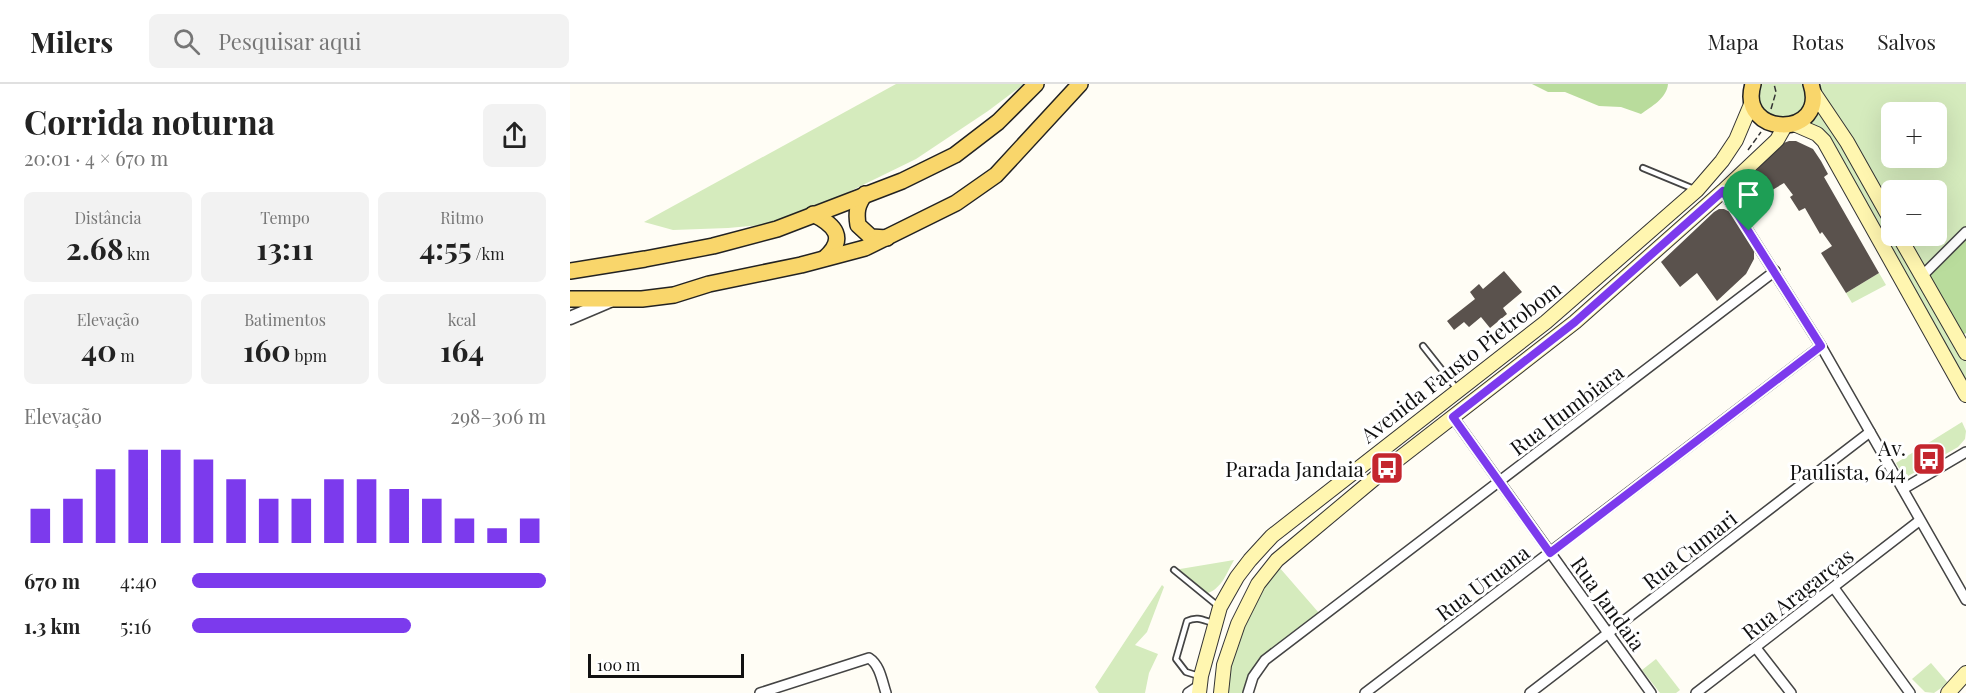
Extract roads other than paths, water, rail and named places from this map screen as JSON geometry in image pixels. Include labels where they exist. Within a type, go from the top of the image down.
[{"type":"main road","points":[[570,271],[713,246],[777,229],[902,181],[955,155],[998,122],[1036,84]]},
{"type":"main road","points":[[570,299],[642,299],[674,295],[710,284],[866,248],[956,203],[996,176],[1080,84]]},
{"type":"main road","points":[[1753,84],[1752,102],[1755,110],[1768,123],[1789,125],[1817,134],[1824,141],[1966,394]]},
{"type":"main road","points":[[1789,125],[1803,119],[1809,112],[1813,103],[1813,88]]},
{"type":"main road","points":[[1813,88],[1881,202]]},
{"type":"main road","name":"Avenida Fausto Pietrobom","points":[[1197,687],[1220,608],[1237,577],[1272,536],[1546,322],[1697,190],[1722,161],[1736,140],[1752,102]]},
{"type":"main road","name":"Avenida Fausto Pietrobom","points":[[1221,693],[1224,665],[1238,624],[1258,584],[1277,560],[1387,468],[1575,322],[1723,191],[1777,140],[1789,125]]},
{"type":"main road","points":[[865,194],[858,203],[856,212],[858,225],[871,237],[888,238]]},
{"type":"main road","points":[[813,214],[827,221],[836,230],[837,242],[832,252],[825,258]]},
{"type":"main road","points":[[1905,246],[1966,353]]},
{"type":"main road","points":[[1948,693],[1966,673]]},
{"type":"street","points":[[1723,191],[1821,346],[1966,600]]},
{"type":"street","points":[[1922,276],[1966,232]]},
{"type":"street","name":"Rua Itumbiara","points":[[1248,693],[1253,677],[1265,660],[1775,271]]},
{"type":"street","points":[[570,318],[615,299]]},
{"type":"street","name":"Rua Uruana","points":[[1365,693],[1821,346]]},
{"type":"street","name":"Rua Jandaia","points":[[1453,417],[1651,693]]},
{"type":"street","name":"Rua Cumari","points":[[1530,693],[1870,432]]},
{"type":"street","points":[[1903,489],[1966,452]]},
{"type":"street","name":"Rua Aragarças","points":[[1696,693],[1919,521]]},
{"type":"street","points":[[1834,588],[1910,693]]},
{"type":"street","points":[[1755,648],[1791,693]]},
{"type":"street","points":[[760,693],[774,691],[868,658],[878,669],[886,693]]},
{"type":"lane","points":[[1643,168],[1697,190]]},
{"type":"lane","points":[[1423,346],[1458,390]]},
{"type":"lane","points":[[1174,570],[1220,608]]},
{"type":"lane","points":[[1197,687],[1176,659],[1187,621],[1199,618],[1215,624]]},
{"type":"place","name":"Av. Paulista, 644","points":[[1929,459]]},
{"type":"place","name":"Parada Jandaia","points":[[1387,468]]}]
